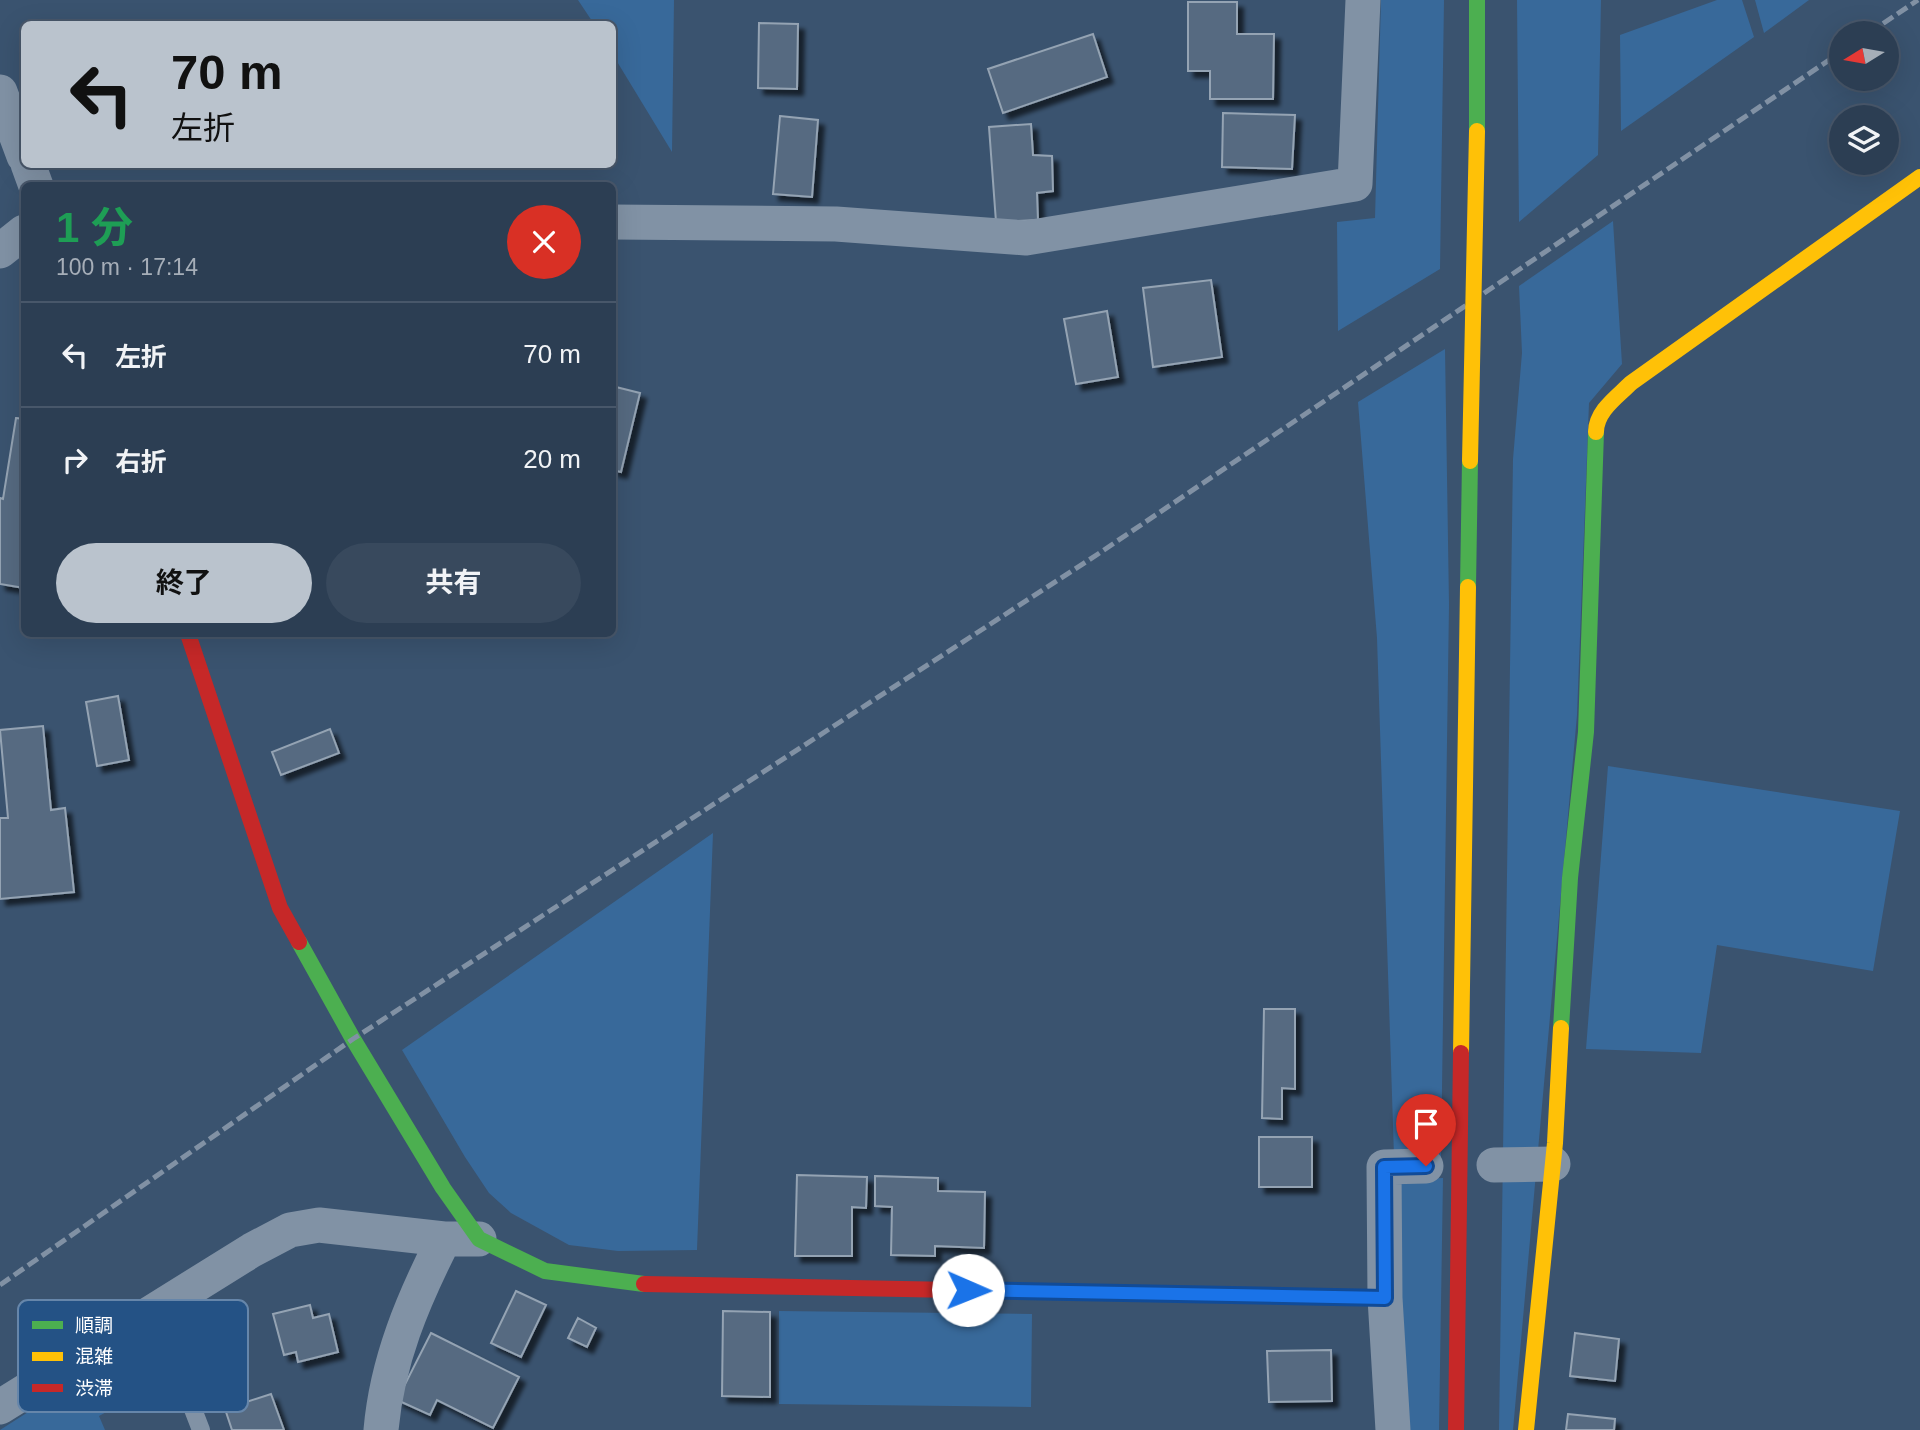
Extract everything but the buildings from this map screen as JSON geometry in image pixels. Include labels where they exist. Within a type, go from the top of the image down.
[{"type":"street","points":[[616,222],[836,224],[1026,238],[1355,184],[1363,0]]},
{"type":"street","points":[[1456,1430],[1477,0]]},
{"type":"street","points":[[0,92],[21,148]]},
{"type":"street","points":[[1526,1430],[1553,1164],[1570,878],[1586,733],[1596,421],[1631,383],[1920,177]]},
{"type":"street","points":[[0,251],[21,234]]},
{"type":"street","points":[[189,637],[280,908],[353,1040],[443,1188],[479,1239]]},
{"type":"street","points":[[1494,1165],[1553,1164]]},
{"type":"street","points":[[1393,1430],[1385,1298],[1384,1167],[1426,1166]]},
{"type":"street","points":[[173,1300],[290,1230],[318,1225],[444,1239],[479,1239],[545,1271],[635,1284],[1385,1298]]},
{"type":"street","points":[[381,1430],[398,1342],[417,1294],[444,1239]]},
{"type":"street","points":[[0,1407],[18,1396]]},
{"type":"lane","points":[[194,1412],[201,1430]]},
{"type":"shaded area","points":[[578,0],[674,0],[672,152],[616,60],[616,21],[592,21]]},
{"type":"shaded area","points":[[1381,0],[1444,0],[1440,269],[1338,331],[1337,222],[1375,218]]},
{"type":"shaded area","points":[[1517,0],[1601,0],[1598,155],[1519,222]]},
{"type":"shaded area","points":[[1717,0],[1742,0],[1754,37],[1621,131],[1620,35]]},
{"type":"shaded area","points":[[1755,0],[1809,0],[1764,33]]},
{"type":"shaded area","points":[[1613,221],[1622,364],[1589,403],[1577,715],[1513,1430],[1499,1430],[1513,459],[1522,353],[1519,286]]},
{"type":"shaded area","points":[[1445,349],[1449,605],[1441,1158],[1394,1156],[1377,638],[1358,402]]},
{"type":"shaded area","points":[[1608,766],[1900,811],[1873,971],[1717,945],[1701,1053],[1586,1049]]},
{"type":"shaded area","points":[[713,833],[697,1250],[618,1251],[569,1245],[511,1213],[489,1193],[402,1050]]},
{"type":"shaded area","points":[[1443,1178],[1439,1430],[1407,1430],[1395,1180]]},
{"type":"shaded area","points":[[779,1311],[1032,1314],[1031,1407],[779,1404]]},
{"type":"shaded area","points":[[28,1412],[106,1412],[99,1416],[105,1430],[0,1430]]},
{"type":"railway","points":[[1887,21],[1918,0]]},
{"type":"railway","points":[[0,1285],[353,1039],[1098,554],[1829,60]]},
{"type":"traffic: fast","points":[[1477,0],[1477,131]]},
{"type":"traffic: fast","points":[[1561,1028],[1570,878],[1586,732],[1596,432]]},
{"type":"traffic: fast","points":[[1468,587],[1470,461]]},
{"type":"traffic: fast","points":[[299,942],[353,1039],[443,1188],[479,1239],[545,1271],[644,1284]]},
{"type":"traffic: fast","points":[[1062,1292],[1385,1298]]},
{"type":"traffic: slow","points":[[1470,461],[1477,131]]},
{"type":"traffic: slow","points":[[1596,432],[1603,411],[1631,383],[1920,177]]},
{"type":"traffic: slow","points":[[1461,1053],[1468,587]]},
{"type":"traffic: slow","points":[[1526,1430],[1555,1143],[1561,1028]]},
{"type":"traffic: jam","points":[[189,637],[280,908],[299,942]]},
{"type":"traffic: jam","points":[[1456,1430],[1461,1053]]},
{"type":"traffic: jam","points":[[644,1284],[1062,1292]]},
{"type":"route","points":[[968,1290],[1385,1298],[1384,1167],[1426,1166]]}]
